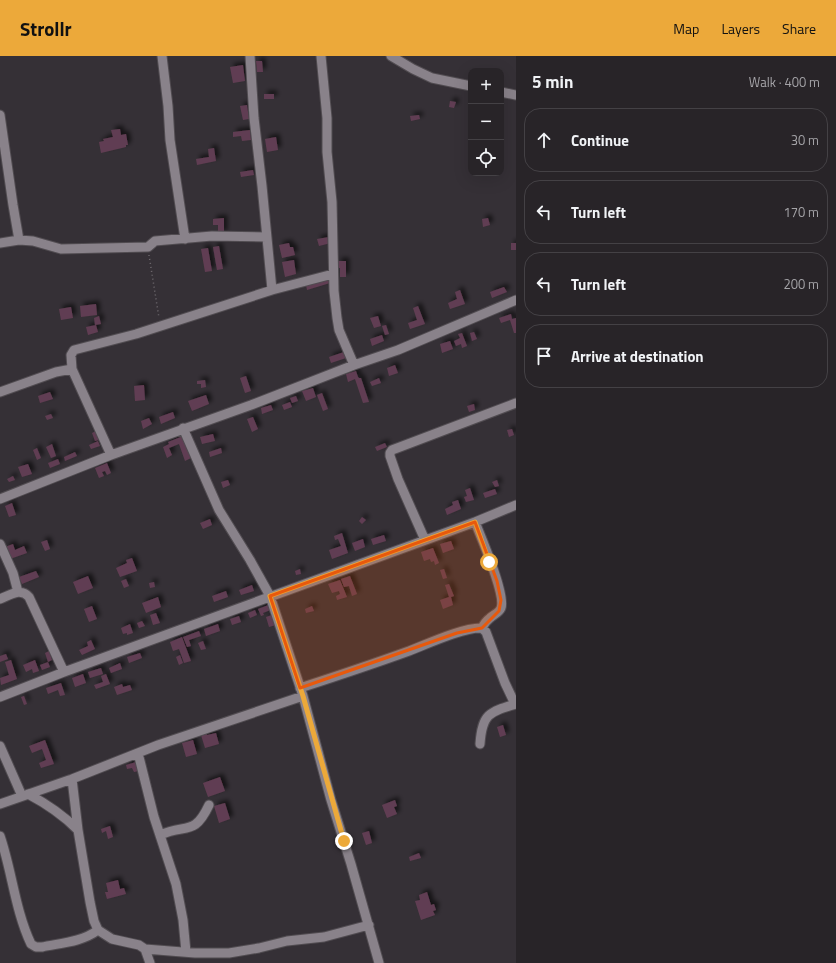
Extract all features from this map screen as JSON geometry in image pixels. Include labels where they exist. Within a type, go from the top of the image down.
[{"type":"street","points":[[162,56],[168,106],[170,140],[185,239]]},
{"type":"street","points":[[250,56],[254,118],[272,290]]},
{"type":"street","points":[[322,56],[327,118],[327,152],[332,202],[333,274],[336,318],[339,330],[354,365]]},
{"type":"street","points":[[391,56],[432,78],[468,85]]},
{"type":"street","points":[[504,92],[516,94]]},
{"type":"street","points":[[0,115],[12,206],[19,240]]},
{"type":"street","points":[[0,243],[19,240],[33,241],[61,249],[148,247],[155,241],[212,236],[267,237]]},
{"type":"street","points":[[111,455],[72,369],[71,354],[74,350],[136,334],[272,290],[333,274]]},
{"type":"street","points":[[0,499],[183,428],[251,405],[354,365],[398,350],[516,300]]},
{"type":"street","points":[[0,392],[56,372],[72,369]]},
{"type":"street","points":[[425,540],[398,479],[390,453],[392,450],[516,403]]},
{"type":"street","points":[[183,428],[219,510],[270,596],[302,692],[331,800],[379,963]]},
{"type":"street","points":[[0,697],[270,596],[475,522],[516,505]]},
{"type":"street","points":[[475,522],[496,581],[502,607],[482,628]]},
{"type":"street","points":[[0,544],[13,573],[18,592]]},
{"type":"street","points":[[0,599],[18,592],[26,593],[64,672]]},
{"type":"street","points":[[0,804],[72,779],[457,633],[475,628],[482,628],[486,632],[505,683],[516,704],[499,709],[490,714],[485,720],[481,730],[480,744]]},
{"type":"street","points":[[0,746],[25,795],[60,813],[78,830]]},
{"type":"street","points":[[138,753],[160,835],[176,884],[183,920],[186,952]]},
{"type":"street","points":[[72,779],[78,830],[94,921],[98,930],[112,939],[139,945],[145,949],[229,953],[287,941],[324,937],[369,926]]},
{"type":"street","points":[[160,835],[172,830],[196,825],[204,815],[209,805]]},
{"type":"street","points":[[0,836],[7,858],[14,892],[31,944],[36,947],[42,947],[80,940],[89,937],[98,930]]},
{"type":"street","points":[[145,949],[150,963]]},
{"type":"path","points":[[148,247],[160,326]]},
{"type":"highlighted area","points":[[475,522],[497,581],[501,600],[499,611],[482,628],[457,633],[300,688],[270,596]]},
{"type":"building","points":[[256,61],[262,61],[263,72],[257,72]]},
{"type":"building","points":[[243,65],[245,81],[233,83],[230,67]]},
{"type":"building","points":[[264,94],[274,94],[274,99],[264,99]]},
{"type":"building","points":[[450,101],[456,102],[454,108],[449,107]]},
{"type":"building","points":[[247,105],[249,119],[243,120],[240,106]]},
{"type":"building","points":[[419,115],[420,119],[411,121],[410,116]]},
{"type":"building","points":[[120,129],[121,135],[126,134],[128,145],[126,145],[126,147],[101,153],[99,142],[104,141],[103,139],[113,137],[111,130]]},
{"type":"building","points":[[250,130],[251,140],[242,141],[241,136],[233,137],[233,132]]},
{"type":"building","points":[[276,137],[278,150],[267,152],[265,139]]},
{"type":"building","points":[[214,148],[216,161],[197,165],[196,159],[209,157],[208,149]]},
{"type":"building","points":[[253,170],[254,175],[241,177],[240,172]]},
{"type":"building","points":[[224,218],[224,234],[218,234],[218,225],[213,225],[213,219]]},
{"type":"building","points":[[488,218],[490,225],[483,227],[482,219]]},
{"type":"building","points":[[329,237],[331,243],[319,246],[317,239]]},
{"type":"building","points":[[289,243],[290,247],[293,247],[295,255],[282,258],[279,245]]},
{"type":"building","points":[[511,243],[516,243],[516,250],[511,250]]},
{"type":"building","points":[[219,246],[223,269],[217,270],[213,247]]},
{"type":"building","points":[[208,248],[212,271],[205,272],[201,249]]},
{"type":"building","points":[[294,260],[296,274],[285,277],[282,262]]},
{"type":"building","points":[[338,261],[346,261],[346,277],[340,277]]},
{"type":"building","points":[[328,278],[330,283],[307,290],[306,285]]},
{"type":"building","points":[[504,287],[507,292],[492,298],[490,292]]},
{"type":"building","points":[[460,290],[465,304],[450,309],[448,303],[457,299],[455,292]]},
{"type":"building","points":[[96,304],[97,315],[81,317],[80,306]]},
{"type":"building","points":[[418,306],[425,324],[410,329],[408,323],[417,320],[413,308]]},
{"type":"building","points":[[71,307],[73,318],[61,320],[59,309]]},
{"type":"building","points":[[511,314],[512,319],[516,318],[516,333],[514,333],[510,320],[501,323],[499,318]]},
{"type":"building","points":[[99,316],[101,324],[95,325],[94,318]]},
{"type":"building","points":[[378,316],[381,326],[374,328],[370,318]]},
{"type":"building","points":[[96,325],[98,332],[88,335],[86,327]]},
{"type":"building","points":[[386,325],[389,334],[385,335],[382,326]]},
{"type":"building","points":[[474,332],[477,339],[472,341],[470,333]]},
{"type":"building","points":[[462,333],[467,346],[462,348],[461,344],[456,346],[454,341],[460,338],[458,334]]},
{"type":"building","points":[[382,335],[384,341],[372,346],[370,339]]},
{"type":"building","points":[[450,341],[453,349],[442,353],[440,344]]},
{"type":"building","points":[[344,352],[346,358],[331,363],[329,357]]},
{"type":"building","points":[[395,365],[398,373],[389,376],[387,368]]},
{"type":"building","points":[[356,371],[358,377],[361,378],[369,402],[363,403],[355,379],[348,382],[346,374]]},
{"type":"building","points":[[246,376],[251,391],[245,393],[240,378]]},
{"type":"building","points":[[379,378],[381,383],[372,386],[370,382]]},
{"type":"building","points":[[205,380],[206,387],[201,388],[201,384],[197,384],[197,381]]},
{"type":"building","points":[[144,385],[145,400],[135,401],[134,386]]},
{"type":"building","points":[[313,388],[316,397],[306,401],[302,391]]},
{"type":"building","points":[[50,392],[53,399],[40,403],[38,396]]},
{"type":"building","points":[[322,393],[328,409],[323,411],[317,395]]},
{"type":"building","points":[[206,395],[209,404],[192,411],[188,401]]},
{"type":"building","points":[[296,396],[298,401],[292,403],[290,398]]},
{"type":"building","points":[[290,402],[292,407],[284,410],[282,405]]},
{"type":"building","points":[[474,404],[475,410],[469,412],[467,406]]},
{"type":"building","points":[[271,405],[273,410],[262,414],[261,408]]},
{"type":"building","points":[[173,412],[175,418],[161,424],[159,417]]},
{"type":"building","points":[[51,414],[53,418],[47,420],[45,416]]},
{"type":"building","points":[[253,417],[258,429],[252,432],[247,419]]},
{"type":"building","points":[[149,418],[152,424],[143,429],[141,421]]},
{"type":"building","points":[[512,429],[514,435],[509,437],[507,430]]},
{"type":"building","points":[[96,431],[99,440],[95,441],[92,433]]},
{"type":"building","points":[[213,434],[215,441],[202,444],[200,437]]},
{"type":"building","points":[[183,436],[191,458],[185,461],[179,444],[169,448],[172,455],[167,458],[163,447],[169,444],[168,442]]},
{"type":"building","points":[[98,441],[100,446],[91,449],[89,445]]},
{"type":"building","points":[[385,443],[387,447],[377,451],[375,447]]},
{"type":"building","points":[[52,444],[56,456],[51,458],[46,447]]},
{"type":"building","points":[[37,448],[41,458],[37,460],[33,450]]},
{"type":"building","points":[[221,448],[222,453],[210,457],[209,452]]},
{"type":"building","points":[[75,452],[77,456],[65,461],[64,457]]},
{"type":"building","points":[[58,459],[60,464],[50,468],[48,463]]},
{"type":"building","points":[[107,463],[111,473],[107,475],[105,471],[102,472],[104,476],[99,478],[95,468]]},
{"type":"building","points":[[28,464],[32,474],[22,477],[18,467]]},
{"type":"building","points":[[13,476],[15,480],[9,482],[7,479]]},
{"type":"building","points":[[228,480],[230,485],[223,488],[221,482]]},
{"type":"building","points":[[497,480],[499,486],[495,487],[492,482]]},
{"type":"building","points":[[470,488],[474,500],[466,502],[464,497],[467,496],[465,490]]},
{"type":"building","points":[[495,489],[497,494],[485,498],[483,493]]},
{"type":"building","points":[[458,500],[461,509],[447,515],[445,509],[453,505],[452,502]]},
{"type":"building","points":[[12,503],[16,515],[9,517],[5,506]]},
{"type":"building","points":[[362,517],[366,520],[362,524],[359,521]]},
{"type":"building","points":[[210,519],[212,525],[203,529],[200,523]]},
{"type":"building","points":[[342,533],[348,553],[332,559],[329,550],[341,546],[338,539],[335,540],[334,536]]},
{"type":"building","points":[[384,535],[386,541],[373,545],[371,539]]},
{"type":"building","points":[[363,539],[365,547],[355,551],[352,543]]},
{"type":"building","points":[[47,540],[50,549],[45,551],[41,542]]},
{"type":"building","points":[[451,541],[454,549],[443,553],[440,544]]},
{"type":"building","points":[[13,544],[15,550],[24,546],[27,553],[10,559],[5,547]]},
{"type":"building","points":[[433,548],[439,563],[435,565],[434,561],[431,562],[430,559],[424,561],[421,552]]},
{"type":"building","points":[[132,558],[137,571],[120,577],[116,568],[127,563],[126,560]]},
{"type":"building","points":[[300,569],[301,574],[296,575],[295,571]]},
{"type":"building","points":[[444,569],[447,578],[443,579],[440,570]]},
{"type":"building","points":[[36,571],[39,577],[22,584],[19,577]]},
{"type":"building","points":[[88,576],[93,588],[78,594],[73,582]]},
{"type":"building","points":[[350,576],[357,594],[352,596],[349,586],[344,587],[341,579]]},
{"type":"building","points":[[126,579],[129,586],[124,588],[121,581]]},
{"type":"building","points":[[340,580],[347,597],[337,600],[336,596],[340,594],[339,591],[332,593],[328,584]]},
{"type":"building","points":[[154,582],[155,587],[150,588],[149,583]]},
{"type":"building","points":[[449,584],[454,596],[451,597],[453,605],[443,609],[440,600],[449,597],[445,585]]},
{"type":"building","points":[[252,585],[254,591],[241,595],[239,590]]},
{"type":"building","points":[[226,591],[228,597],[214,602],[212,596]]},
{"type":"building","points":[[158,597],[161,607],[146,613],[142,603]]},
{"type":"building","points":[[271,604],[273,609],[263,613],[264,615],[261,616],[258,609]]},
{"type":"building","points":[[92,606],[97,619],[89,622],[84,609]]},
{"type":"building","points":[[312,606],[314,611],[306,613],[305,609]]},
{"type":"building","points":[[255,610],[257,615],[250,618],[248,613]]},
{"type":"building","points":[[156,613],[160,623],[153,625],[150,615]]},
{"type":"building","points":[[272,615],[276,625],[269,627],[266,617]]},
{"type":"building","points":[[239,616],[241,622],[232,625],[230,619]]},
{"type":"building","points":[[142,621],[145,626],[139,628],[137,623]]},
{"type":"building","points":[[130,624],[133,633],[127,635],[127,633],[123,634],[121,628]]},
{"type":"building","points":[[218,624],[220,631],[206,636],[204,629]]},
{"type":"building","points":[[199,631],[201,636],[189,640],[191,646],[187,647],[183,637]]},
{"type":"building","points":[[182,637],[191,661],[184,663],[179,649],[173,651],[170,642]]},
{"type":"building","points":[[91,640],[95,649],[82,655],[79,650],[88,646],[87,642]]},
{"type":"building","points":[[203,641],[206,649],[201,650],[198,643]]},
{"type":"building","points":[[49,651],[52,660],[48,662],[45,653]]},
{"type":"building","points":[[140,653],[142,658],[129,663],[127,657]]},
{"type":"building","points":[[6,654],[8,659],[0,662],[0,656]]},
{"type":"building","points":[[180,655],[183,663],[179,665],[176,657]]},
{"type":"building","points":[[11,660],[17,679],[1,685],[0,678],[9,675],[5,662]]},
{"type":"building","points":[[35,660],[39,671],[33,673],[32,669],[26,672],[23,665]]},
{"type":"building","points":[[48,662],[50,667],[42,670],[40,665]]},
{"type":"building","points":[[120,663],[122,669],[111,673],[109,668]]},
{"type":"building","points":[[101,668],[103,674],[90,678],[88,672]]},
{"type":"building","points":[[83,674],[86,683],[75,687],[72,678]]},
{"type":"building","points":[[106,674],[110,684],[96,689],[94,685],[103,682],[101,676]]},
{"type":"building","points":[[61,683],[65,695],[60,696],[58,690],[48,694],[46,688]]},
{"type":"building","points":[[122,684],[123,687],[130,685],[132,690],[117,695],[114,687]]},
{"type":"building","points":[[24,696],[27,704],[24,705],[21,697]]},
{"type":"building","points":[[503,725],[506,735],[500,737],[497,727]]},
{"type":"building","points":[[206,733],[207,735],[216,733],[219,744],[205,748],[201,735]]},
{"type":"building","points":[[45,740],[54,764],[41,768],[39,763],[46,760],[42,749],[32,753],[29,746]]},
{"type":"building","points":[[193,740],[197,754],[186,757],[182,743]]},
{"type":"building","points":[[136,762],[139,771],[134,772],[132,768],[127,769],[126,765]]},
{"type":"building","points":[[220,777],[225,791],[208,797],[203,783]]},
{"type":"building","points":[[395,800],[397,806],[394,807],[397,814],[387,818],[382,805]]},
{"type":"building","points":[[225,803],[230,819],[219,823],[214,806]]},
{"type":"building","points":[[110,826],[113,837],[108,839],[106,831],[102,833],[101,829]]},
{"type":"building","points":[[369,831],[372,843],[366,845],[362,833]]},
{"type":"building","points":[[419,853],[421,858],[410,861],[409,857]]},
{"type":"building","points":[[118,880],[120,889],[124,888],[126,894],[107,899],[105,892],[108,892],[106,883]]},
{"type":"building","points":[[427,892],[431,905],[434,904],[436,910],[433,911],[435,915],[421,920],[415,901],[420,900],[419,895]]},
{"type":"route","points":[[344,841],[331,800],[303,696],[270,596],[475,522],[489,562]]}]
